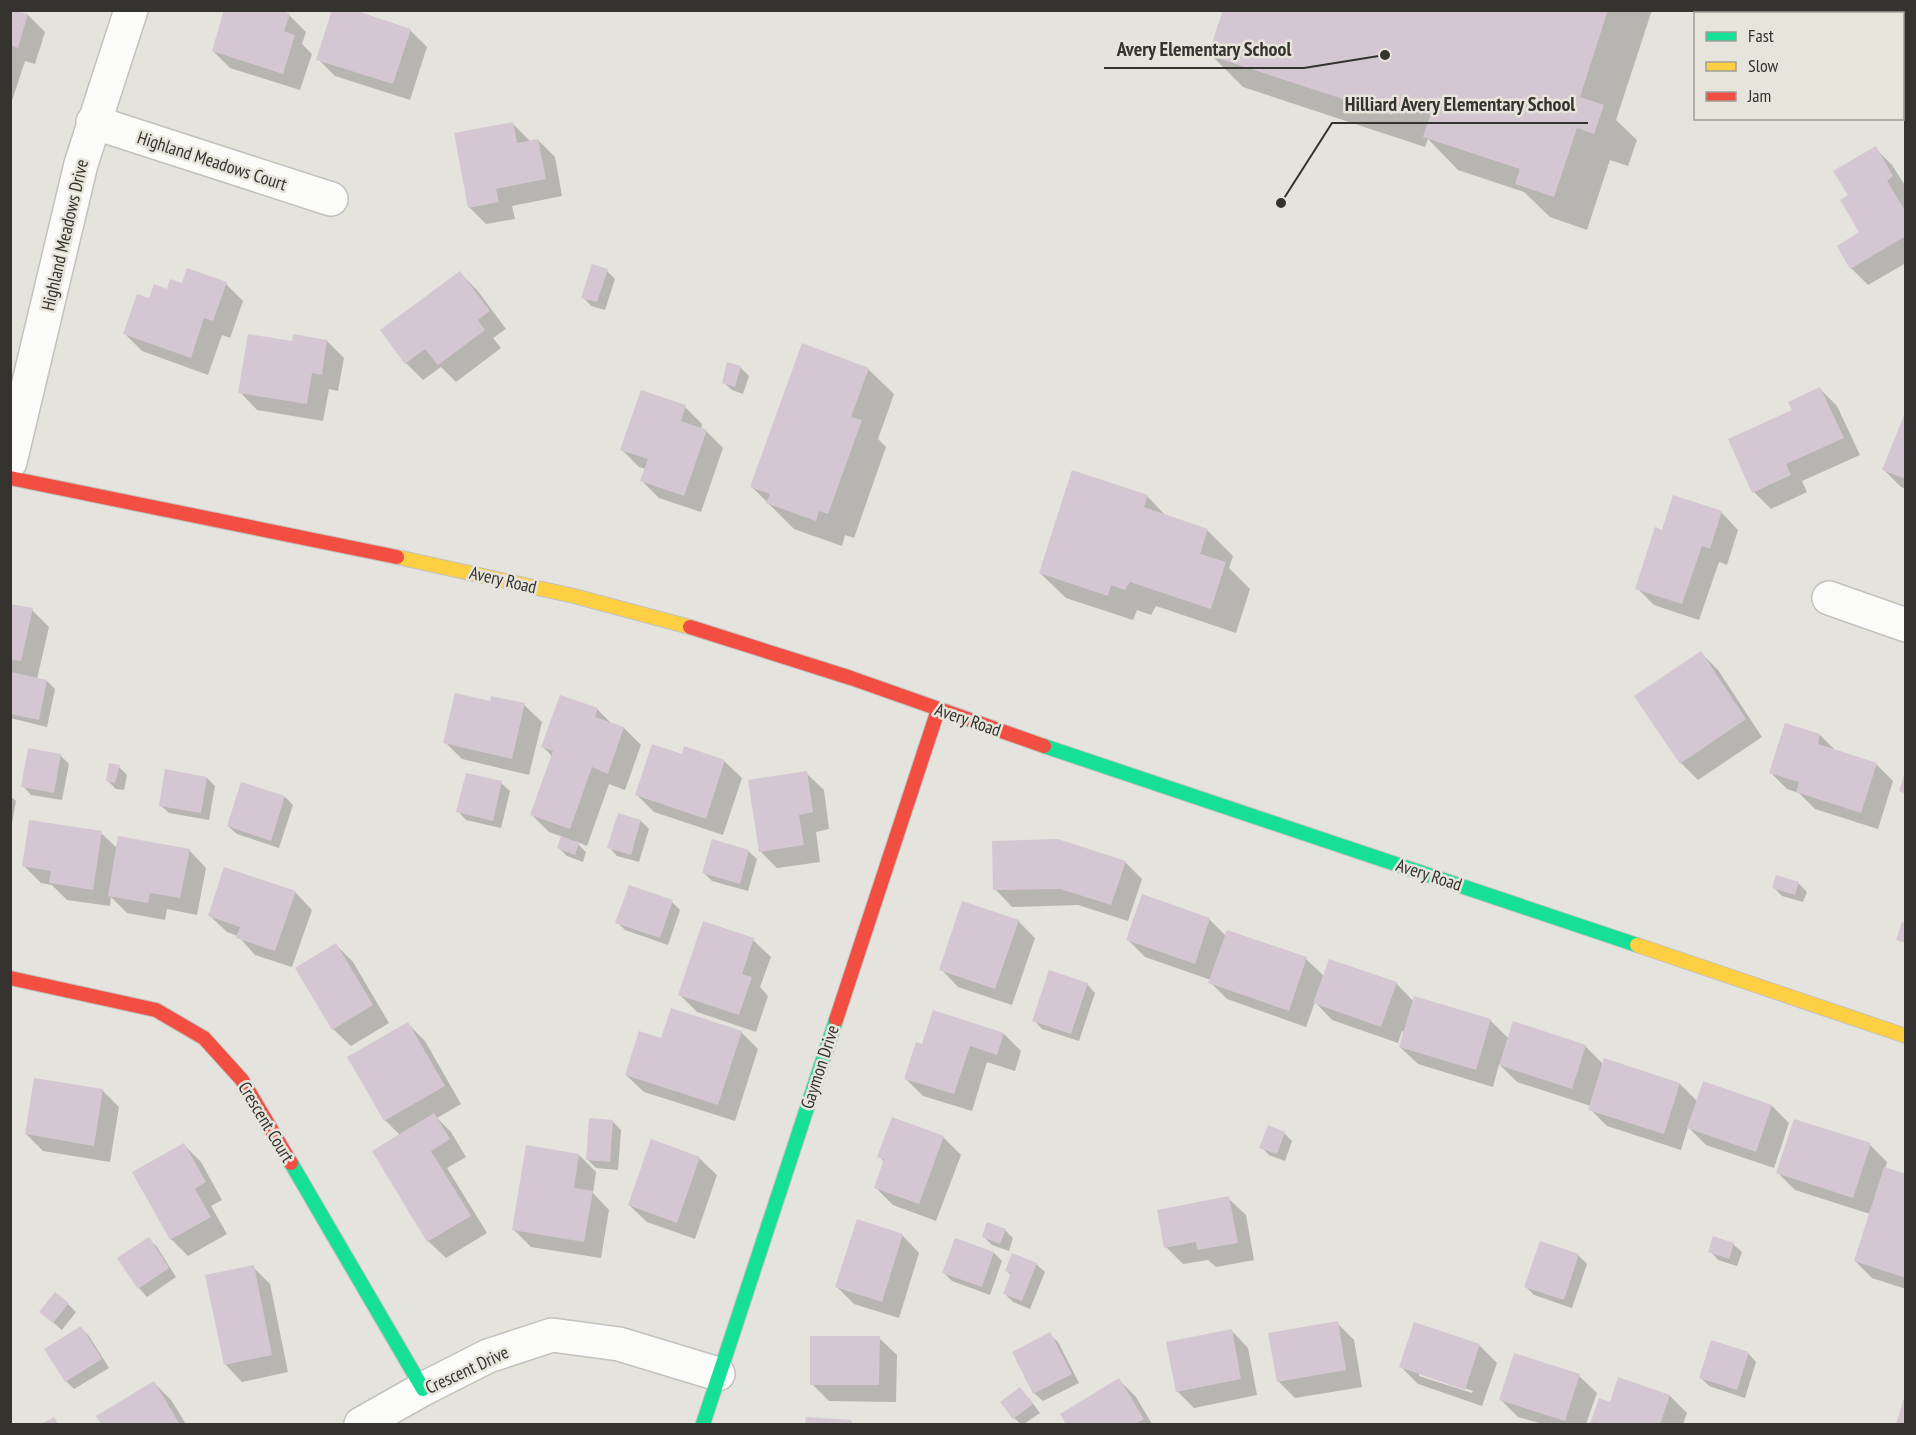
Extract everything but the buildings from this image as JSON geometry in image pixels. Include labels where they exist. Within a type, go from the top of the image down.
[{"type":"main road","name":"Avery Road","points":[[10,478],[482,575],[574,596],[695,628],[851,678],[938,710],[1905,1035]]},
{"type":"main road","name":"Gaymon Drive","points":[[703,1425],[938,710]]},
{"type":"main road","name":"Crescent Court","points":[[10,978],[156,1010],[204,1038],[242,1080],[423,1389]]},
{"type":"street","name":"Highland Meadows Drive","points":[[10,462],[81,164],[131,10]]},
{"type":"street","name":"Highland Meadows Court","points":[[93,122],[331,199]]},
{"type":"street","points":[[1829,598],[1905,625]]},
{"type":"street","name":"Crescent Drive","points":[[361,1425],[423,1389],[488,1356],[552,1335],[619,1344],[718,1374]]},
{"type":"traffic: fast","points":[[1044,746],[1637,945]]},
{"type":"traffic: fast","points":[[703,1424],[836,1020]]},
{"type":"traffic: fast","points":[[291,1163],[423,1389]]},
{"type":"traffic: slow","points":[[397,557],[574,596],[690,627]]},
{"type":"traffic: slow","points":[[1637,945],[1906,1036]]},
{"type":"traffic: jam","points":[[10,478],[397,557]]},
{"type":"traffic: jam","points":[[690,627],[851,678],[1044,746]]},
{"type":"traffic: jam","points":[[836,1020],[938,710]]},
{"type":"traffic: jam","points":[[10,978],[156,1010],[204,1038],[242,1080],[291,1163]]},
{"type":"place","name":"Avery Elementary School","points":[[1385,55]]},
{"type":"place","name":"Hilliard Avery Elementary School","points":[[1281,203]]}]
